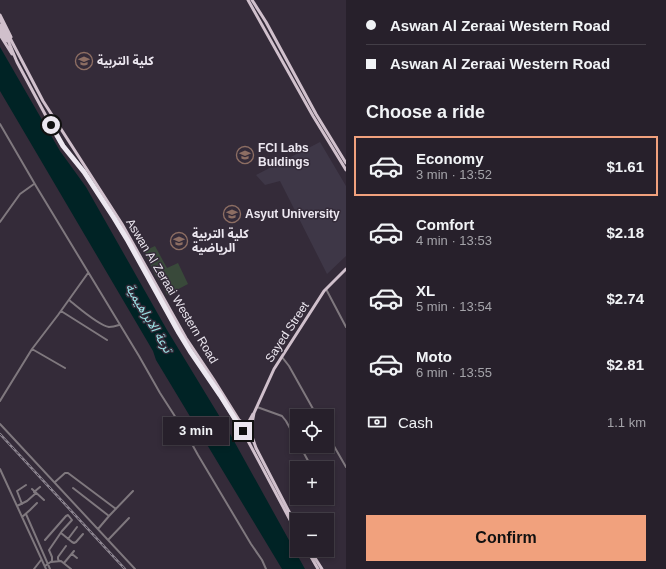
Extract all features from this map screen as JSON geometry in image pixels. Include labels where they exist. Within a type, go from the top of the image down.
[{"type":"main road","points":[[248,0],[294,82],[340,156],[346,170]]},
{"type":"main road","points":[[252,0],[298,80],[315,115]]},
{"type":"main road","points":[[0,15],[9,32],[15,52]]},
{"type":"main road","name":"Aswan Al Zeraai Western Road","points":[[0,19],[15,52],[17,62],[58,138],[86,175],[114,218],[132,247],[185,342],[244,431],[290,520]]},
{"type":"main road","points":[[261,24],[266,22]]},
{"type":"main road","name":"Aswan Al Zeraai Western Road","points":[[0,25],[36,89],[130,238],[186,338],[239,420],[246,425]]},
{"type":"main road","points":[[0,30],[15,52]]},
{"type":"main road","points":[[0,35],[17,62]]},
{"type":"main road","points":[[294,82],[298,80]]},
{"type":"main road","points":[[58,138],[64,140],[65,138],[63,133]]},
{"type":"main road","points":[[68,152],[66,144],[72,147]]},
{"type":"main road","points":[[340,156],[346,162]]},
{"type":"main road","name":"Sayed Street","points":[[246,425],[254,413],[274,369],[282,356],[326,291],[346,269]]},
{"type":"main road","name":"Sayed Street","points":[[250,430],[254,413]]},
{"type":"main road","points":[[250,430],[248,433],[244,431],[243,426],[249,426],[256,448],[290,514]]},
{"type":"main road","points":[[311,557],[318,569]]},
{"type":"main road","points":[[314,557],[322,569]]},
{"type":"street","points":[[0,124],[34,184],[187,435],[266,569]]},
{"type":"street","points":[[0,222],[20,194],[34,184]]},
{"type":"street","points":[[0,401],[32,349],[88,273]]},
{"type":"street","points":[[326,291],[346,326]]},
{"type":"street","points":[[68,300],[104,325],[109,327],[119,325]]},
{"type":"street","points":[[61,311],[107,340]]},
{"type":"street","points":[[32,349],[65,368]]},
{"type":"street","points":[[282,356],[313,409]]},
{"type":"street","points":[[257,407],[282,416],[290,428]]},
{"type":"street","points":[[0,424],[135,569]]},
{"type":"street","points":[[334,446],[346,467]]},
{"type":"street","points":[[0,469],[45,568],[51,562],[61,561],[70,569]]},
{"type":"street","points":[[55,482],[64,473],[68,473],[116,509]]},
{"type":"street","points":[[22,504],[17,491],[26,485]]},
{"type":"street","points":[[17,506],[30,498],[40,487]]},
{"type":"street","points":[[72,488],[109,516]]},
{"type":"street","points":[[32,489],[44,500]]},
{"type":"street","points":[[98,529],[133,491]]},
{"type":"street","points":[[22,517],[37,503]]},
{"type":"street","points":[[26,514],[50,569]]},
{"type":"street","points":[[46,540],[60,522],[68,515],[72,520],[49,550],[52,559],[51,562]]},
{"type":"street","points":[[108,540],[129,518]]},
{"type":"street","points":[[68,539],[77,527]]},
{"type":"street","points":[[61,533],[73,543],[75,543],[83,534]]},
{"type":"street","points":[[60,561],[58,557],[66,546]]},
{"type":"street","points":[[64,563],[74,551]]},
{"type":"street","points":[[72,554],[77,558]]},
{"type":"street","points":[[34,569],[41,560]]},
{"type":"shaded area","points":[[320,142],[346,186],[346,256],[327,274],[280,181],[265,185],[256,175]]},
{"type":"shaded area","points":[[155,246],[167,268],[178,263],[188,284],[167,295],[144,251]]},
{"type":"water","name":"ترعة الابراهيمية","points":[[0,47],[60,151],[86,187],[167,330],[229,432],[290,542],[290,557],[298,557],[305,569],[282,569],[156,360],[153,351],[0,91]]},
{"type":"railway","points":[[0,434],[125,569]]},
{"type":"place","name":"كلية التربية","points":[[84,61]]},
{"type":"place","name":"FCI Labs Buldings","points":[[245,155]]},
{"type":"place","name":"Asyut University","points":[[232,214]]},
{"type":"place","name":"كلية التربية الرياضية","points":[[179,241]]},
{"type":"route","points":[[51,125],[63,146],[84,172],[114,218],[190,351],[243,431]]}]
